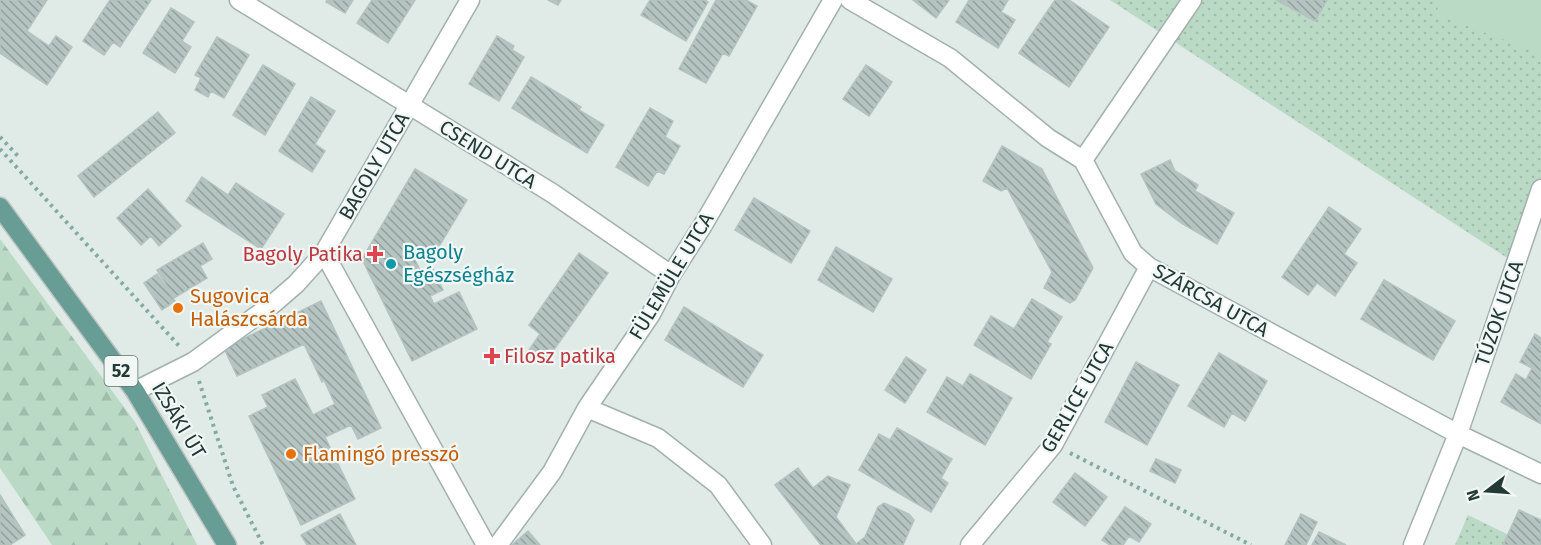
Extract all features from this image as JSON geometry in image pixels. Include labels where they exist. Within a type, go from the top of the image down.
[{"type":"main road","name":"IZSÁKI ÚT","points":[[0,207],[135,391],[227,545]]},
{"type":"street","name":"CSEND UTCA","points":[[239,0],[552,193],[671,276]]},
{"type":"street","name":"BAGOLY UTCA","points":[[135,391],[193,362],[289,290],[324,253],[470,0]]},
{"type":"street","name":"FÜLEMÜLE UTCA","points":[[498,545],[552,472],[587,408],[651,314],[833,0]]},
{"type":"street","name":"SZÁRCSA UTCA","points":[[850,0],[950,58],[1048,138],[1083,160],[1133,253],[1149,267],[1458,434],[1541,474]]},
{"type":"street","points":[[1083,160],[1192,0]]},
{"type":"street","name":"TÚZOK UTCA","points":[[1413,545],[1458,434],[1541,192]]},
{"type":"street","points":[[324,253],[486,545]]},
{"type":"street","name":"GERLICE UTCA","points":[[970,545],[1053,445],[1149,267]]},
{"type":"street","points":[[587,408],[658,438],[718,485],[762,545]]},
{"type":"path","points":[[0,137],[18,156]]},
{"type":"path","points":[[0,149],[193,362],[233,486],[263,545]]},
{"type":"path","points":[[1053,445],[1251,545]]},
{"type":"green space","points":[[1110,0],[1541,0],[1541,200],[1515,263]]},
{"type":"green space","points":[[1442,0],[1541,0],[1541,54],[1435,14]]},
{"type":"green space","points":[[0,239],[135,422],[197,545],[52,545],[0,468]]},
{"type":"green space","points":[[1468,515],[1529,545],[1455,545]]},
{"type":"building","points":[[0,0],[47,0],[27,31],[49,46],[56,36],[72,47],[47,85],[0,53]]},
{"type":"building","points":[[110,0],[151,0],[120,47],[113,42],[104,55],[83,41]]},
{"type":"building","points":[[327,0],[353,0],[345,13],[326,2]]},
{"type":"building","points":[[372,0],[415,0],[388,43],[357,23]]},
{"type":"building","points":[[548,0],[561,0],[558,5]]},
{"type":"building","points":[[650,0],[705,0],[708,2],[686,41],[641,15]]},
{"type":"building","points":[[716,0],[746,0],[757,6],[729,56],[723,53],[706,83],[679,69]]},
{"type":"building","points":[[913,0],[949,0],[936,18]]},
{"type":"building","points":[[969,0],[1008,0],[1001,12],[1015,20],[998,48],[956,22]]},
{"type":"building","points":[[1055,0],[1069,0],[1109,27],[1069,87],[1019,53]]},
{"type":"building","points":[[1276,0],[1327,0],[1315,21]]},
{"type":"building","points":[[171,8],[194,22],[182,41],[191,47],[175,73],[143,53]]},
{"type":"building","points":[[497,36],[514,46],[512,50],[524,57],[499,101],[469,84]]},
{"type":"building","points":[[217,37],[249,55],[224,98],[211,91],[208,97],[195,90],[201,78],[195,75]]},
{"type":"building","points":[[263,65],[295,84],[265,135],[233,115]]},
{"type":"building","points":[[866,65],[892,82],[869,116],[843,99]]},
{"type":"building","points":[[531,77],[581,107],[579,110],[604,125],[587,153],[512,108]]},
{"type":"building","points":[[311,97],[335,111],[315,144],[325,151],[312,172],[279,151]]},
{"type":"building","points":[[650,108],[673,121],[665,137],[680,146],[664,174],[657,171],[648,186],[616,167]]},
{"type":"building","points":[[158,112],[175,133],[94,197],[78,176]]},
{"type":"building","points":[[1002,146],[1042,169],[1093,268],[1075,300],[1070,303],[1044,288],[1052,272],[1007,188],[1001,191],[983,181]]},
{"type":"building","points":[[1170,160],[1175,171],[1198,185],[1195,191],[1234,213],[1217,244],[1181,223],[1156,204],[1141,174]]},
{"type":"building","name":"Bagoly Egészségház","points":[[415,169],[467,200],[435,253],[422,245],[414,258],[422,274],[433,269],[443,290],[430,296],[434,304],[459,292],[477,329],[412,361],[362,259]]},
{"type":"building","points":[[202,177],[228,195],[236,183],[284,214],[261,249],[186,201]]},
{"type":"building","points":[[148,189],[181,226],[159,246],[151,236],[141,245],[117,218]]},
{"type":"building","points":[[754,198],[810,231],[791,263],[735,230]]},
{"type":"building","points":[[1329,207],[1361,229],[1344,254],[1357,263],[1335,296],[1317,283],[1308,295],[1282,277]]},
{"type":"building","points":[[203,243],[212,259],[200,266],[207,278],[174,298],[157,270]]},
{"type":"building","points":[[836,247],[892,279],[873,312],[818,280]]},
{"type":"building","points":[[579,253],[608,273],[544,364],[527,353],[540,334],[529,325]]},
{"type":"building","points":[[157,274],[175,301],[162,310],[144,283]]},
{"type":"building","points":[[1384,280],[1455,321],[1433,360],[1361,319]]},
{"type":"building","points":[[1032,299],[1062,317],[1047,342],[1051,344],[1031,379],[974,345],[991,316],[1014,329]]},
{"type":"building","points":[[321,301],[381,428],[358,439],[351,425],[325,437],[355,499],[301,525],[249,416],[268,407],[262,395],[295,379],[313,415],[335,404],[304,344],[237,376],[224,348]]},
{"type":"building","points":[[684,307],[763,355],[743,387],[665,340]]},
{"type":"building","points":[[1535,334],[1541,338],[1541,424],[1501,402],[1516,374],[1526,380],[1532,368],[1520,362]]},
{"type":"building","points":[[1219,353],[1267,381],[1245,421],[1232,413],[1224,427],[1188,406]]},
{"type":"building","points":[[906,357],[926,370],[905,403],[885,390]]},
{"type":"building","points":[[1136,362],[1179,385],[1147,445],[1105,422]]},
{"type":"building","points":[[970,374],[1012,398],[985,445],[927,412],[947,377],[963,386]]},
{"type":"building","points":[[897,428],[952,459],[941,478],[948,483],[931,512],[859,470],[879,434],[890,440]]},
{"type":"building","points":[[1156,459],[1181,470],[1175,483],[1150,471]]},
{"type":"building","points":[[798,468],[813,488],[828,476],[850,485],[836,517],[856,544],[865,537],[878,507],[884,503],[909,514],[914,520],[903,545],[821,545],[775,485]]},
{"type":"building","points":[[1075,473],[1107,497],[1085,526],[1053,502]]},
{"type":"building","points":[[0,495],[25,535],[10,545],[0,545]]},
{"type":"building","points":[[1125,507],[1151,524],[1139,542],[1129,536],[1123,545],[1110,545],[1102,540]]},
{"type":"building","points":[[1519,510],[1541,520],[1541,545],[1503,545]]},
{"type":"building","points":[[340,514],[356,545],[307,545],[301,535]]},
{"type":"building","points":[[1301,514],[1317,522],[1306,545],[1285,545]]},
{"type":"building","points":[[528,531],[540,545],[512,545]]},
{"type":"building","points":[[1319,532],[1346,545],[1312,545]]},
{"type":"place","name":"Bagoly Patika","points":[[375,254]]},
{"type":"place","name":"Bagoly Egészségház","points":[[391,264]]},
{"type":"place","name":"Sugovica Halászcsárda","points":[[178,308]]},
{"type":"place","name":"Filosz patika","points":[[492,356]]},
{"type":"place","name":"Flamingó presszó","points":[[291,454]]}]
